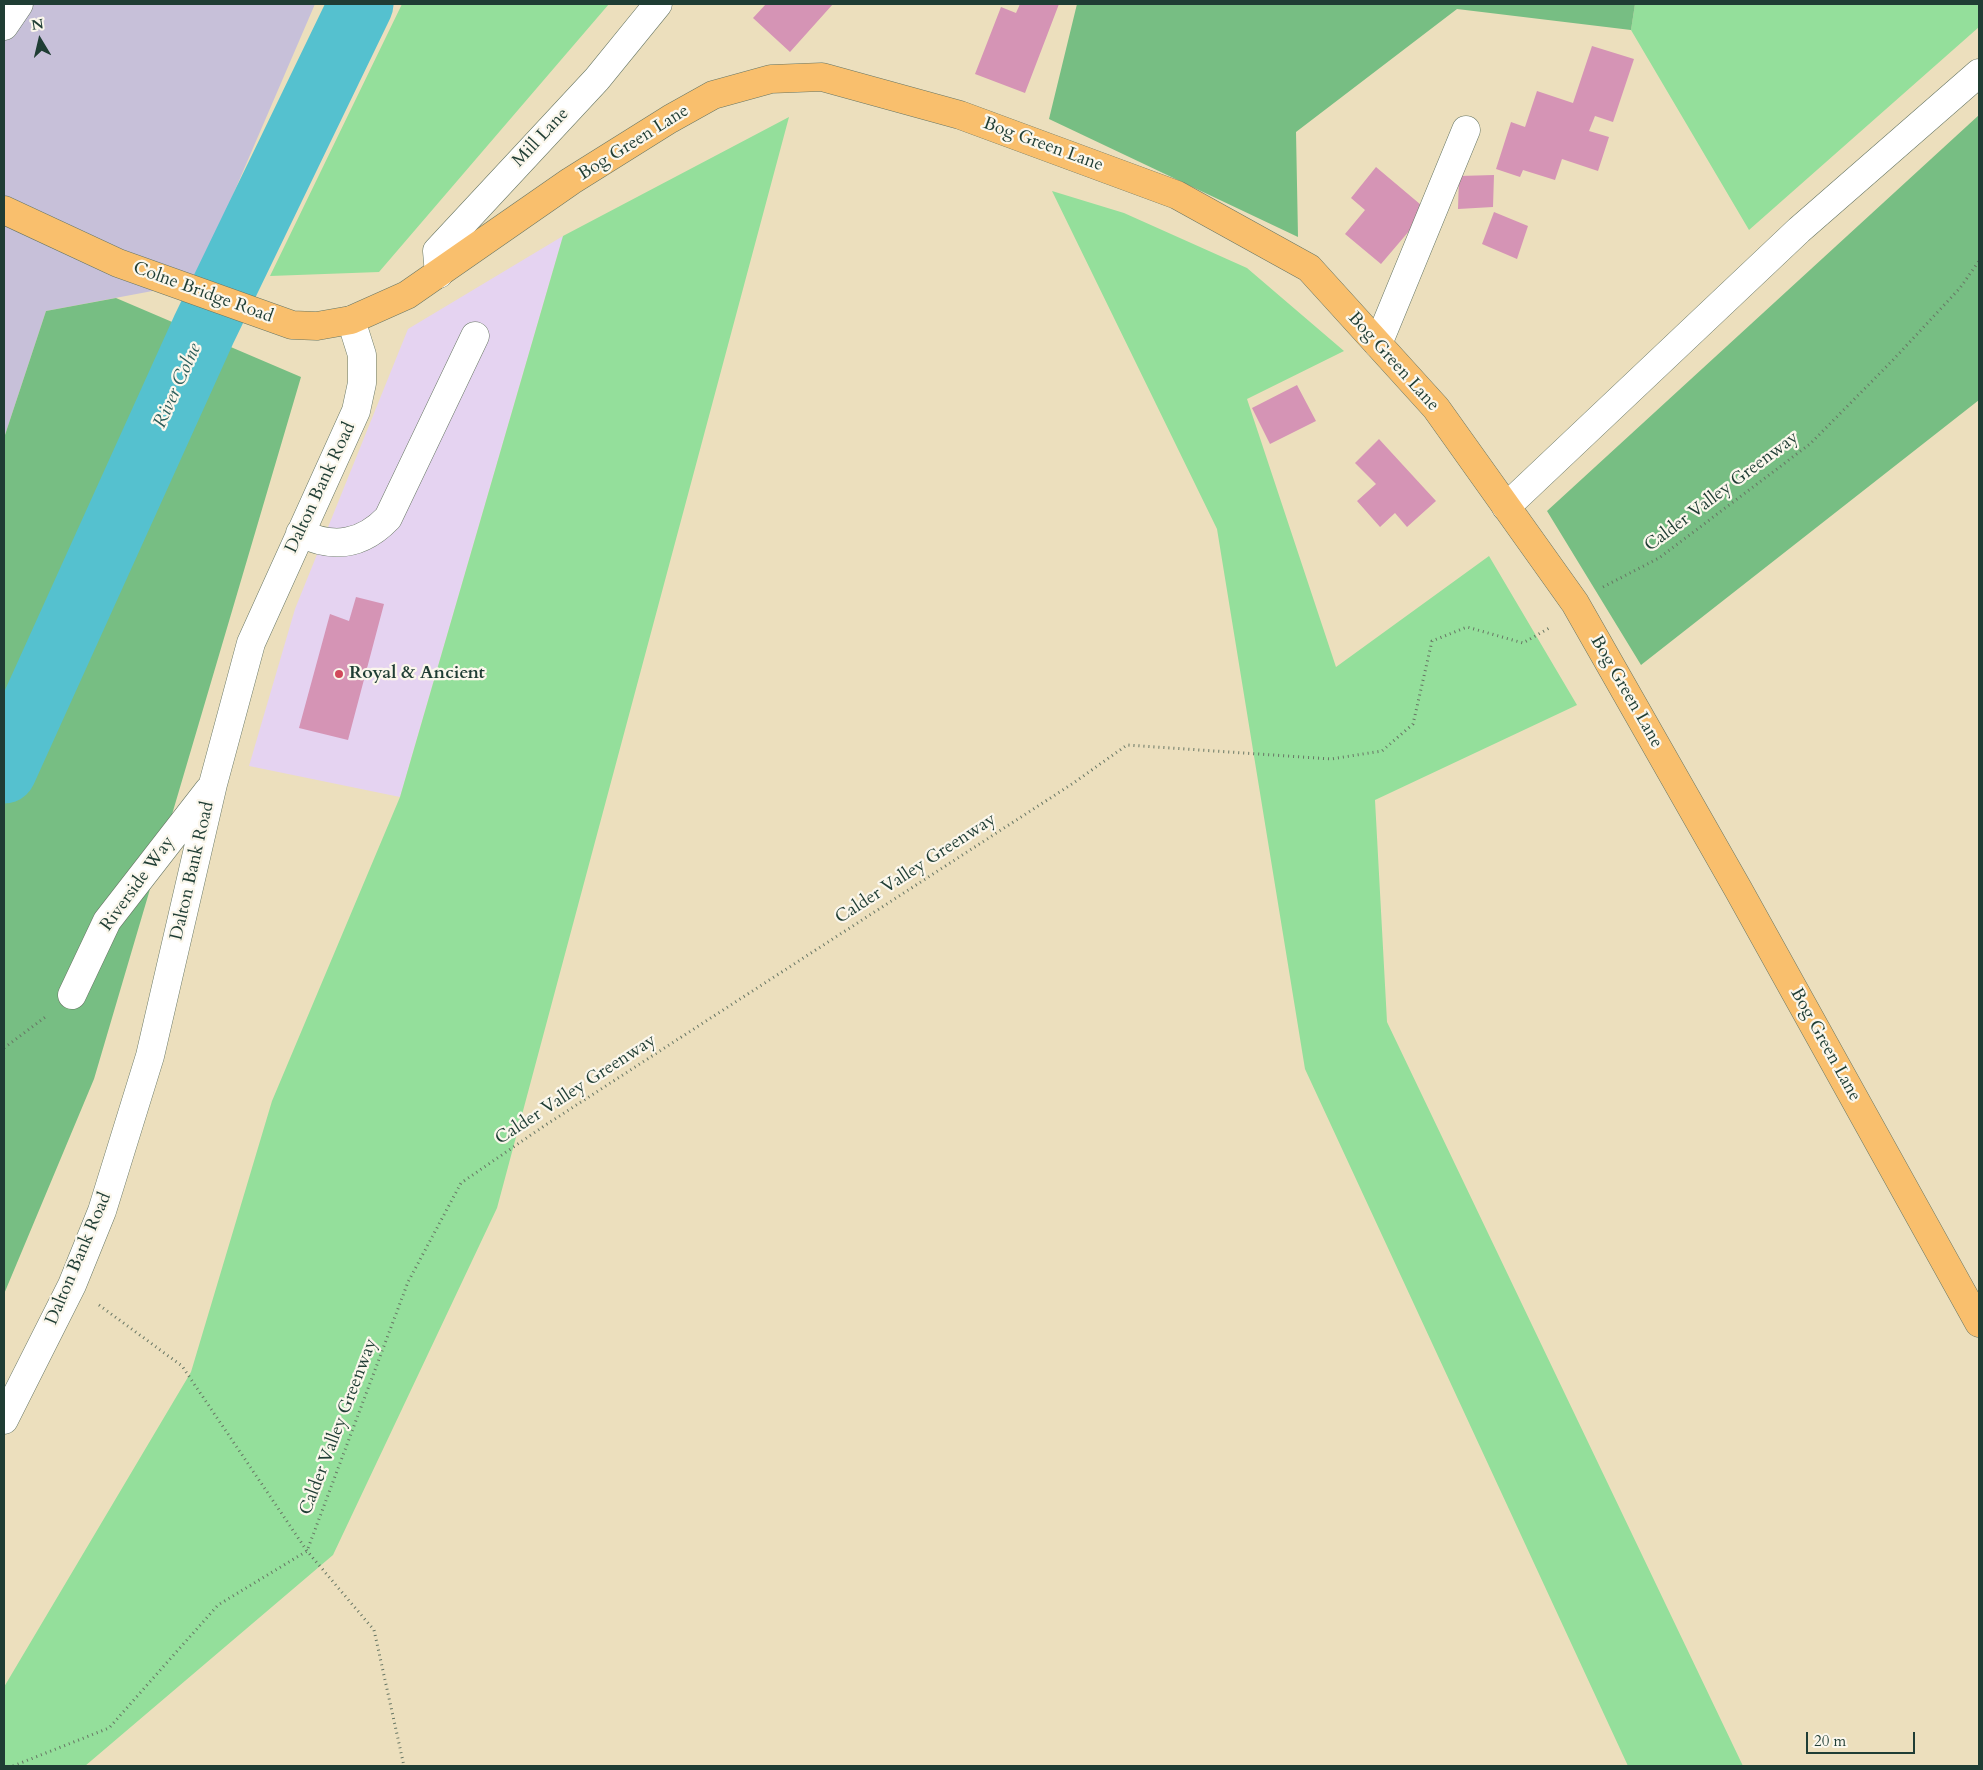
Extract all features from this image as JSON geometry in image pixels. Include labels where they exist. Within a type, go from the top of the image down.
[{"type":"main road","name":"Bog Green Lane","points":[[407,294],[439,274],[571,181],[670,119],[713,95],[771,78],[822,77],[960,115],[1177,195],[1309,268],[1436,408],[1576,603],[1738,889],[1979,1323]]},
{"type":"main road","name":"Colne Bridge Road","points":[[4,210],[118,263],[292,325],[317,326],[351,320],[407,294]]},
{"type":"street","points":[[4,26],[20,4]]},
{"type":"street","name":"Mill Lane","points":[[439,274],[437,251],[597,79],[658,4]]},
{"type":"street","points":[[1506,507],[1799,230],[1979,73]]},
{"type":"street","points":[[1378,344],[1466,130]]},
{"type":"street","name":"Dalton Bank Road","points":[[4,1420],[72,1285],[102,1211],[150,1056],[213,784],[251,643],[356,411],[362,383],[362,355],[351,320]]},
{"type":"street","points":[[300,533],[316,541],[334,544],[370,534],[388,518],[475,336]]},
{"type":"street","name":"Riverside Way","points":[[72,996],[107,921],[213,784]]},
{"type":"path","name":"Calder Valley Greenway","points":[[307,1551],[408,1282],[461,1183],[552,1121],[1072,784],[1127,745],[1331,760],[1382,751],[1413,724],[1432,641],[1467,627],[1524,643],[1545,632],[1576,603],[1660,558],[1810,444],[1960,288],[1979,261]]},
{"type":"path","points":[[4,1048],[72,996]]},
{"type":"path","points":[[72,1285],[182,1366],[307,1551],[374,1630],[404,1766]]},
{"type":"path","points":[[13,1766],[108,1728],[218,1605],[307,1551]]},
{"type":"shaded area","points":[[4,4],[315,4],[195,283],[46,311],[4,438]]},
{"type":"shaded area","points":[[563,236],[400,797],[249,766],[295,609],[408,329]]},
{"type":"green space","points":[[402,4],[609,4],[379,272],[270,276]]},
{"type":"green space","points":[[1077,4],[1635,4],[1631,30],[1457,9],[1296,132],[1298,237],[1049,119]]},
{"type":"green space","points":[[1635,4],[1979,4],[1979,27],[1749,230],[1631,30]]},
{"type":"green space","points":[[1979,115],[1979,400],[1641,665],[1547,511]]},
{"type":"green space","points":[[789,117],[497,1208],[333,1555],[85,1766],[4,1766],[4,1687],[191,1372],[272,1101],[400,797],[563,236]]},
{"type":"green space","points":[[1052,191],[1124,213],[1247,268],[1344,351],[1247,399],[1336,667],[1489,556],[1577,705],[1375,800],[1387,1022],[1743,1766],[1628,1766],[1305,1069],[1217,529]]},
{"type":"green space","points":[[116,298],[301,377],[94,1079],[4,1294],[4,438],[46,311]]},
{"type":"building","points":[[766,4],[833,4],[790,52],[753,18]]},
{"type":"building","points":[[1020,4],[1059,4],[1025,93],[975,74],[1001,7],[1016,13]]},
{"type":"building","points":[[1592,46],[1634,59],[1613,122],[1595,116],[1589,131],[1609,137],[1598,171],[1562,159],[1555,180],[1523,170],[1520,177],[1496,169],[1511,122],[1525,127],[1537,91],[1573,103]]},
{"type":"building","points":[[1376,167],[1427,210],[1381,264],[1345,234],[1365,210],[1351,198]]},
{"type":"building","points":[[1494,175],[1493,207],[1458,209],[1459,176]]},
{"type":"building","points":[[1494,212],[1528,226],[1517,259],[1482,244]]},
{"type":"building","points":[[1297,385],[1316,421],[1270,444],[1252,408]]},
{"type":"building","points":[[1379,439],[1436,501],[1407,527],[1395,513],[1380,527],[1357,501],[1376,484],[1355,463]]},
{"type":"building","name":"Royal & Ancient","points":[[356,597],[384,604],[348,740],[299,728],[330,614],[349,621]]},
{"type":"waterway","name":"River Colne","points":[[4,771],[204,329],[361,4]]},
{"type":"place","name":"Royal & Ancient","points":[[339,674]]}]
